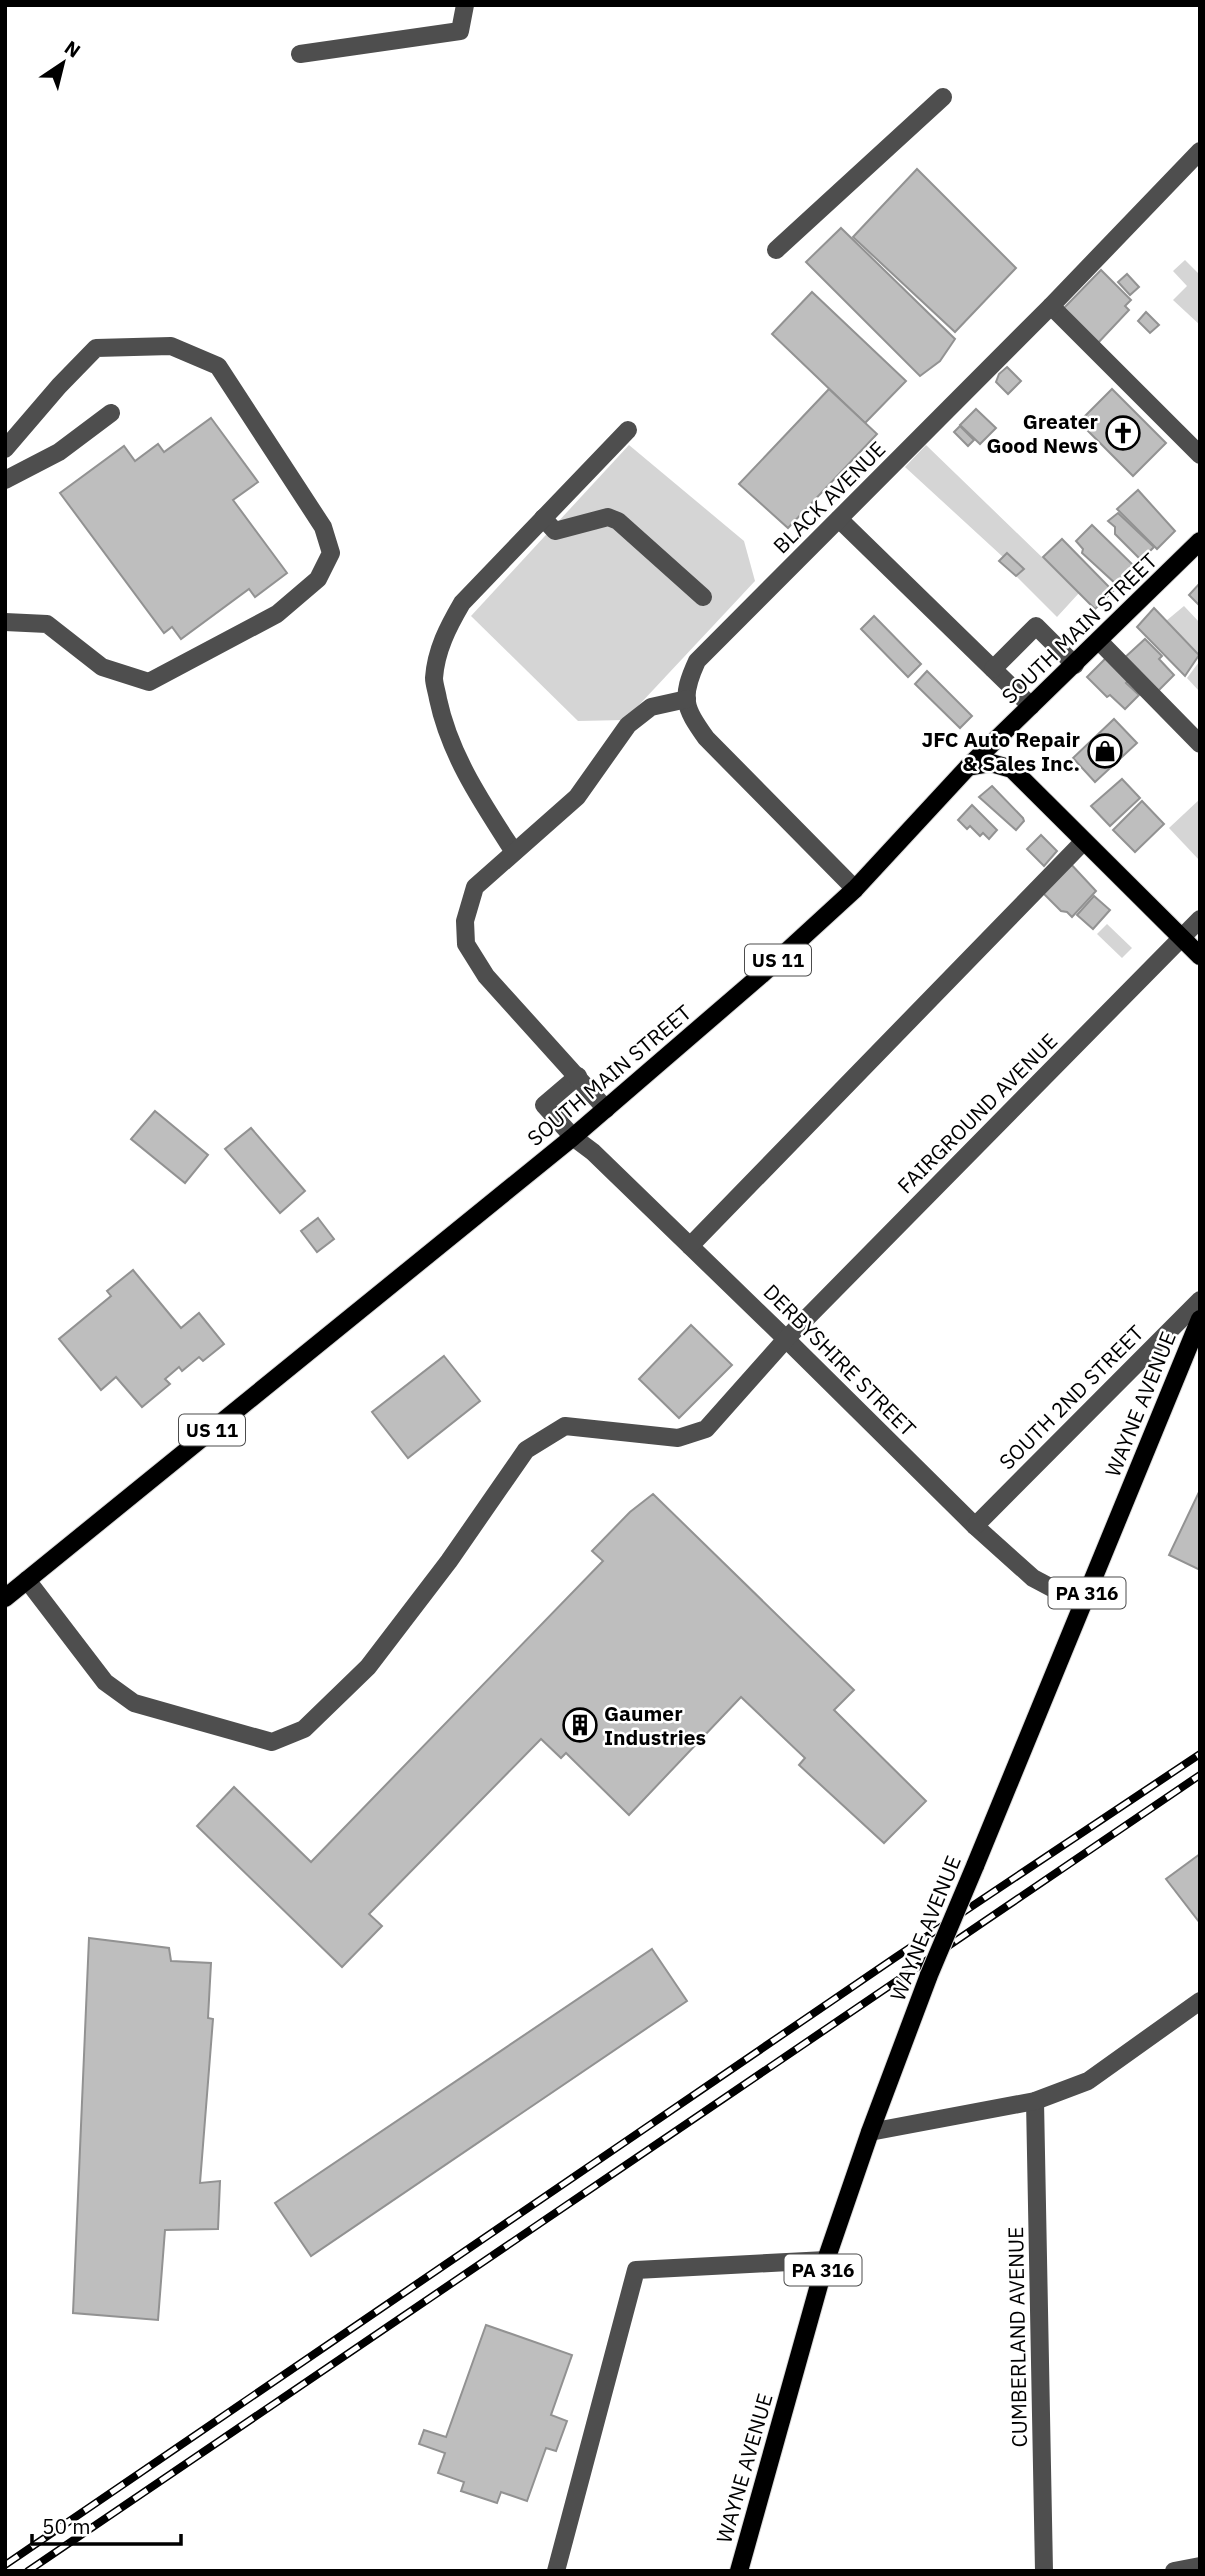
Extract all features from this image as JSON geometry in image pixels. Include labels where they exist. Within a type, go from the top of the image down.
[{"type":"main road","name":"SOUTH MAIN STREET","points":[[5,1598],[573,1137],[761,975],[855,889],[968,767],[1200,541]]},
{"type":"main road","points":[[1006,731],[1004,748],[1012,769],[1200,956]]},
{"type":"main road","points":[[968,767],[991,763],[1012,769]]},
{"type":"main road","name":"WAYNE AVENUE","points":[[739,2571],[826,2260],[870,2132],[929,1975],[1200,1319]]},
{"type":"street","points":[[300,54],[460,31],[465,5]]},
{"type":"street","points":[[776,250],[943,97]]},
{"type":"street","name":"BLACK AVENUE","points":[[687,699],[686,684],[697,661],[1051,306],[1200,151]]},
{"type":"street","points":[[1051,306],[1200,455]]},
{"type":"street","points":[[5,449],[96,348],[171,346],[218,366],[323,527],[331,553],[318,579],[277,614],[149,682],[102,667],[47,624],[5,622]]},
{"type":"street","points":[[5,480],[60,452],[111,413]]},
{"type":"street","points":[[514,852],[458,760],[443,722],[434,679],[443,636],[462,603],[628,430]]},
{"type":"street","points":[[543,518],[555,531],[608,517],[618,521],[703,597]]},
{"type":"street","points":[[839,519],[1031,706]]},
{"type":"street","points":[[993,669],[1035,626],[1075,665]]},
{"type":"street","points":[[1099,641],[1200,744]]},
{"type":"street","points":[[606,1108],[486,976],[466,944],[465,921],[475,887],[577,797],[628,725],[650,707],[687,699],[688,712],[706,738],[855,889]]},
{"type":"street","points":[[690,1245],[1083,842]]},
{"type":"street","name":"FAIRGROUND AVENUE","points":[[27,1580],[105,1682],[134,1703],[272,1742],[304,1729],[368,1667],[449,1562],[526,1450],[565,1426],[678,1438],[706,1429],[786,1339],[1200,919]]},
{"type":"street","name":"DERBYSHIRE STREET","points":[[578,1076],[544,1105],[573,1137],[593,1152],[690,1245],[975,1526],[1033,1578],[1082,1604]]},
{"type":"street","name":"SOUTH 2ND STREET","points":[[975,1526],[1200,1300]]},
{"type":"street","points":[[870,2132],[1035,2101],[1088,2081],[1200,2001]]},
{"type":"street","name":"CUMBERLAND AVENUE","points":[[1035,2101],[1044,2571]]},
{"type":"street","points":[[556,2571],[636,2270],[826,2260]]},
{"type":"street","points":[[1174,2571],[1200,2566]]},
{"type":"shaded area","points":[[1185,260],[1200,275],[1200,325],[1173,300],[1187,286],[1173,271]]},
{"type":"shaded area","points":[[629,445],[744,541],[755,581],[625,720],[578,721],[471,616]]},
{"type":"shaded area","points":[[926,445],[1079,593],[1057,617],[1016,576],[1023,568],[1007,553],[1003,557],[905,467]]},
{"type":"shaded area","points":[[1184,606],[1200,623],[1200,692],[1187,678],[1199,662],[1199,655],[1166,621]]},
{"type":"shaded area","points":[[1200,799],[1200,861],[1169,828]]},
{"type":"shaded area","points":[[1107,924],[1132,948],[1122,958],[1097,934]]},
{"type":"building","points":[[917,169],[1016,268],[955,332],[853,237]]},
{"type":"building","points":[[841,228],[955,339],[940,361],[920,376],[806,262]]},
{"type":"building","points":[[1101,270],[1131,300],[1125,306],[1129,310],[1096,345],[1061,311]]},
{"type":"building","points":[[1127,274],[1139,287],[1130,295],[1118,282]]},
{"type":"building","points":[[812,292],[906,381],[865,423],[772,334]]},
{"type":"building","points":[[1146,312],[1159,325],[1150,333],[1138,321]]},
{"type":"building","points":[[1007,367],[1021,381],[1008,394],[996,382],[999,374]]},
{"type":"building","points":[[829,389],[877,434],[788,528],[739,484]]},
{"type":"building","name":"Greater Good News","points":[[1112,389],[1166,443],[1133,476],[1079,422]]},
{"type":"building","points":[[976,409],[996,428],[980,444],[960,425]]},
{"type":"building","points":[[211,418],[258,482],[233,500],[287,573],[255,597],[249,589],[181,639],[172,627],[164,633],[60,493],[124,446],[135,461],[158,444],[164,452]]},
{"type":"building","points":[[960,426],[974,440],[968,446],[954,432]]},
{"type":"building","points":[[1138,490],[1175,531],[1157,549],[1117,509]]},
{"type":"building","points":[[1118,513],[1154,547],[1141,560],[1115,534],[1115,527],[1108,521]]},
{"type":"building","points":[[1092,525],[1134,566],[1116,584],[1082,553],[1083,549],[1076,541]]},
{"type":"building","points":[[1062,539],[1113,591],[1095,609],[1043,557]]},
{"type":"building","points":[[1007,553],[1024,569],[1016,576],[999,561]]},
{"type":"building","points":[[1200,583],[1200,606],[1189,595]]},
{"type":"building","points":[[1154,608],[1199,655],[1185,676],[1137,627]]},
{"type":"building","points":[[874,616],[921,664],[908,677],[861,629]]},
{"type":"building","points":[[1145,639],[1162,656],[1159,659],[1174,675],[1155,694],[1122,660]]},
{"type":"building","points":[[1106,658],[1129,680],[1126,683],[1139,695],[1125,709],[1110,695],[1107,697],[1087,677]]},
{"type":"building","points":[[927,671],[972,716],[960,728],[915,684]]},
{"type":"building","name":"JFC Auto Repair & Sales Inc.","points":[[1114,719],[1137,743],[1095,782],[1073,758]]},
{"type":"building","points":[[1122,779],[1140,798],[1110,826],[1091,806]]},
{"type":"building","points":[[992,786],[1023,818],[1024,821],[1016,830],[979,797]]},
{"type":"building","points":[[1142,801],[1164,824],[1135,852],[1113,830]]},
{"type":"building","points":[[972,805],[997,830],[989,839],[983,833],[980,836],[970,826],[967,829],[958,820]]},
{"type":"building","points":[[1041,835],[1057,851],[1044,866],[1027,849]]},
{"type":"building","points":[[1068,861],[1096,891],[1072,917],[1061,911],[1040,890]]},
{"type":"building","points":[[1094,896],[1110,910],[1093,929],[1077,915]]},
{"type":"building","points":[[155,1111],[208,1155],[185,1183],[131,1139]]},
{"type":"building","points":[[251,1128],[305,1191],[280,1213],[225,1149]]},
{"type":"building","points":[[318,1218],[334,1239],[317,1252],[301,1231]]},
{"type":"building","points":[[133,1270],[181,1328],[199,1313],[224,1344],[203,1361],[199,1357],[182,1371],[179,1367],[165,1379],[170,1384],[142,1407],[116,1377],[101,1390],[59,1339],[111,1296],[107,1291]]},
{"type":"building","points":[[691,1325],[732,1365],[679,1418],[639,1379]]},
{"type":"building","points":[[444,1356],[480,1401],[408,1458],[372,1412]]},
{"type":"building","points":[[1200,1490],[1200,1570],[1169,1555]]},
{"type":"building","name":"Gaumer Industries","points":[[653,1494],[854,1690],[834,1710],[926,1801],[884,1843],[799,1765],[805,1758],[741,1697],[629,1815],[566,1753],[561,1758],[541,1739],[369,1914],[382,1926],[342,1967],[197,1826],[234,1787],[311,1862],[603,1561],[592,1551],[630,1512]]},
{"type":"building","points":[[1200,1854],[1200,1923],[1166,1879]]},
{"type":"building","points":[[89,1938],[169,1948],[171,1961],[211,1963],[208,2018],[213,2019],[200,2183],[220,2181],[218,2229],[165,2230],[158,2320],[73,2313]]},
{"type":"building","points":[[652,1949],[687,2001],[311,2256],[275,2203]]},
{"type":"building","points":[[486,2325],[572,2355],[551,2415],[567,2421],[556,2451],[546,2448],[527,2501],[501,2492],[497,2503],[461,2491],[464,2482],[438,2473],[445,2453],[419,2444],[424,2430],[446,2437]]},
{"type":"railway","points":[[5,2565],[896,1957],[1200,1754]]},
{"type":"railway","points":[[28,2571],[1200,1775]]},
{"type":"place","name":"Greater Good News","points":[[1123,433]]},
{"type":"place","name":"JFC Auto Repair & Sales Inc.","points":[[1105,751]]},
{"type":"place","name":"Gaumer Industries","points":[[580,1725]]}]
